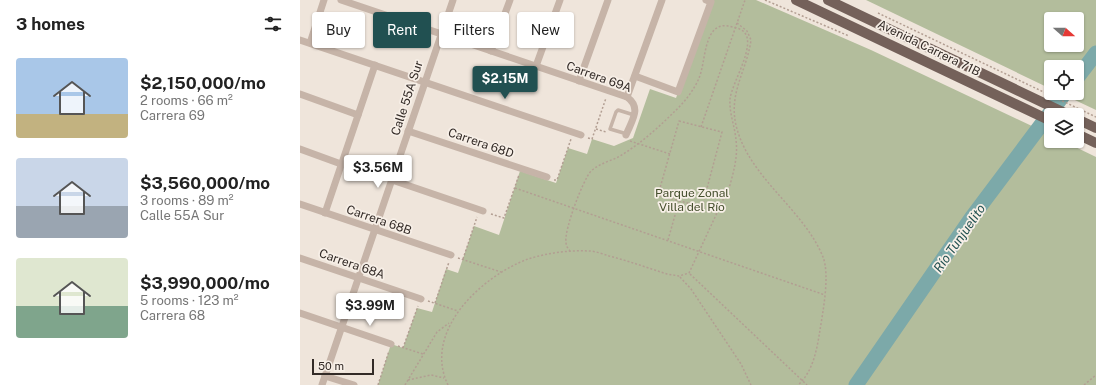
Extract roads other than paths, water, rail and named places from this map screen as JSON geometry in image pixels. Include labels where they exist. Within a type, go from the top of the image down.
[{"type":"main road","name":"Avenida Carrera 71B","points":[[796,0],[1044,118]]},
{"type":"main road","name":"Avenida Carrera 71B","points":[[828,0],[882,20],[1055,108]]},
{"type":"main road","points":[[1084,122],[1096,128]]},
{"type":"main road","points":[[1084,137],[1096,143]]},
{"type":"street","points":[[310,43],[324,0]]},
{"type":"street","name":"Carrera 69A","points":[[341,0],[439,35]]},
{"type":"street","name":"Calle 55A Sur","points":[[449,12],[453,0]]},
{"type":"street","points":[[491,51],[510,0]]},
{"type":"street","points":[[536,66],[560,0]]},
{"type":"street","points":[[579,81],[608,0]]},
{"type":"street","points":[[627,96],[662,0]]},
{"type":"street","points":[[635,76],[678,92],[708,1]]},
{"type":"street","name":"Calle 55A Sur","points":[[322,385],[439,38]]},
{"type":"street","points":[[300,40],[580,135]]},
{"type":"street","name":"Carrera 69A","points":[[481,48],[627,96],[634,102],[636,107],[634,115]]},
{"type":"street","points":[[325,213],[375,65]]},
{"type":"street","points":[[300,94],[358,115]]},
{"type":"street","points":[[626,136],[634,115]]},
{"type":"street","name":"Carrera 68D","points":[[408,131],[546,177]]},
{"type":"street","points":[[300,149],[342,164]]},
{"type":"street","points":[[392,180],[481,211]]},
{"type":"street","name":"Carrera 68B","points":[[300,204],[451,255]]},
{"type":"street","name":"Carrera 68A","points":[[300,258],[421,299]]},
{"type":"street","points":[[300,313],[391,344]]},
{"type":"street","points":[[325,376],[354,385]]},
{"type":"lane","points":[[626,136],[610,129],[616,112],[618,110],[634,115]]},
{"type":"waterway","name":"Río Tunjuelito","points":[[1084,69],[1096,53]]},
{"type":"waterway","name":"Río Tunjuelito","points":[[856,385],[972,217],[1060,100]]},
{"type":"park label","name":"Parque Zonal Villa del Río","points":[[692,200]]}]
